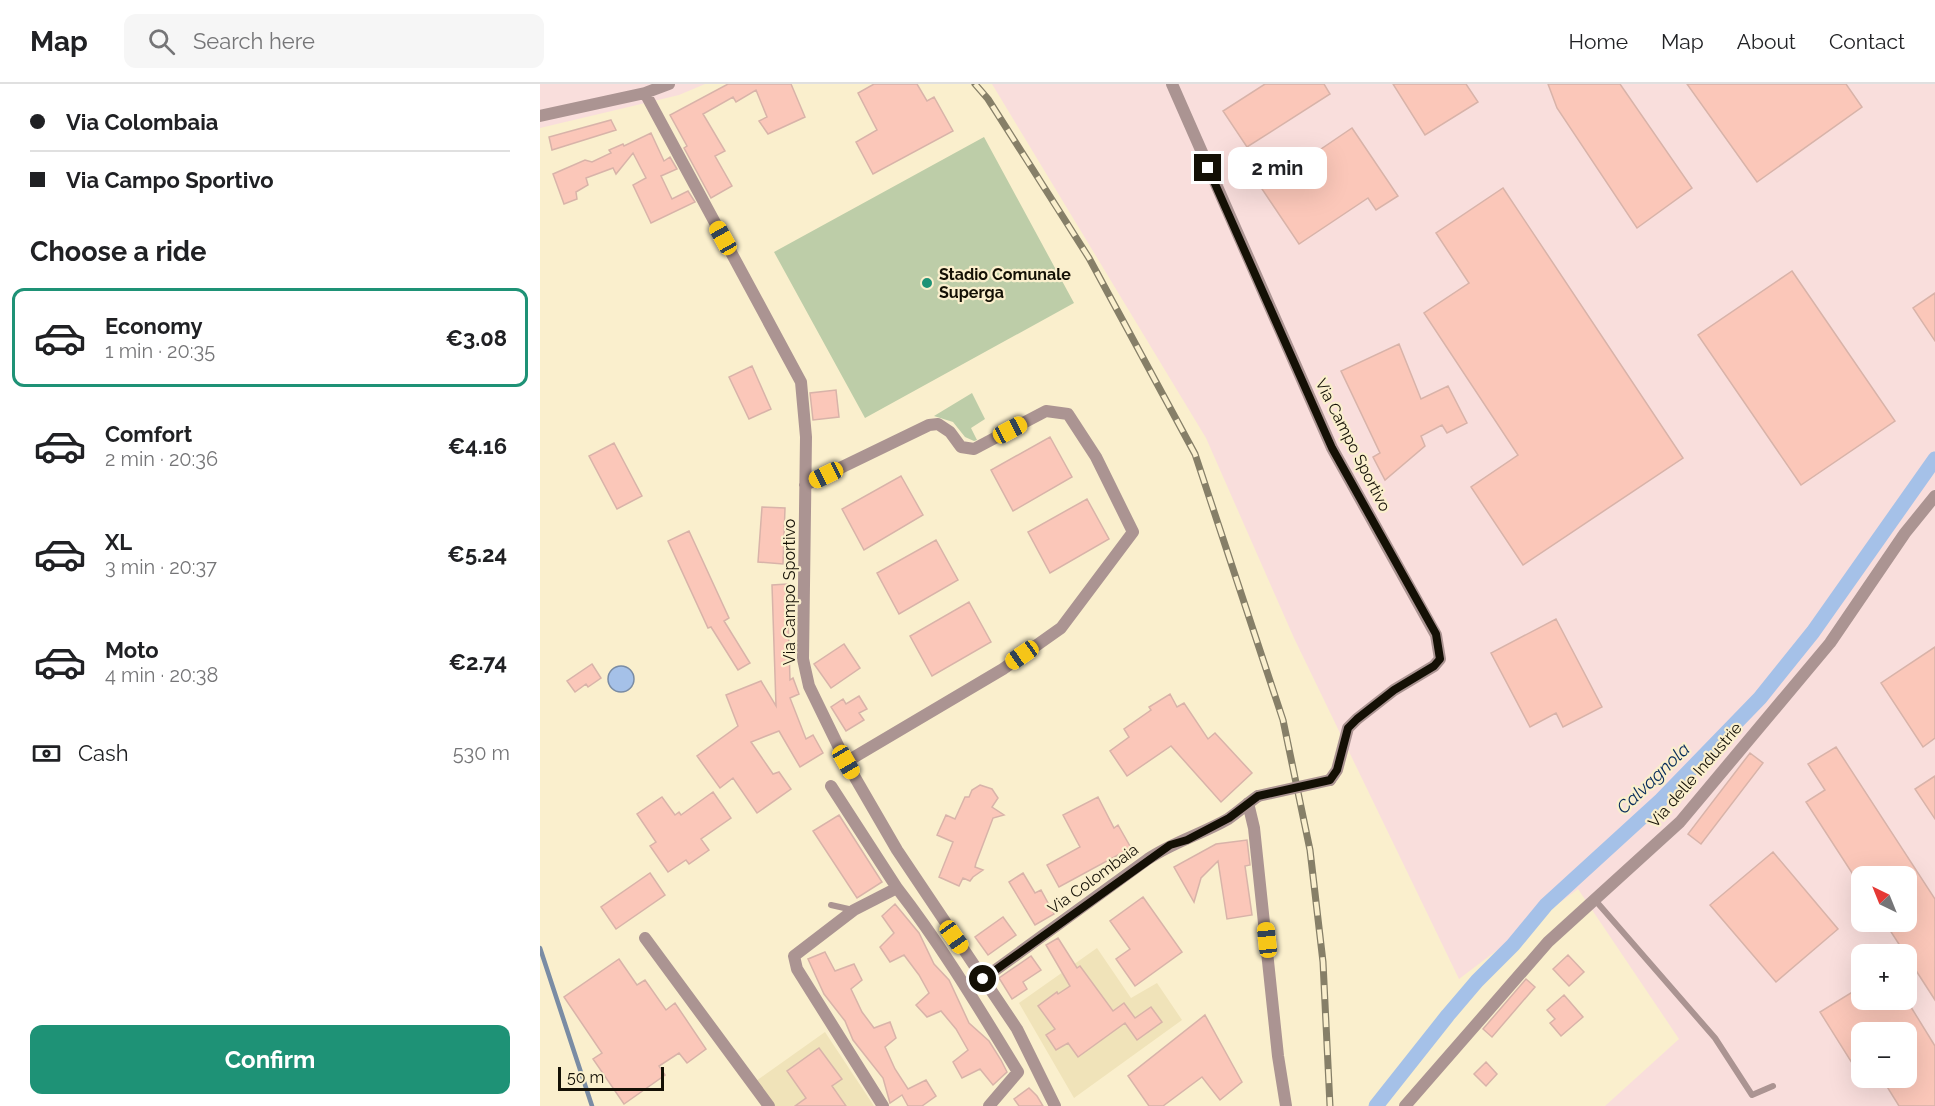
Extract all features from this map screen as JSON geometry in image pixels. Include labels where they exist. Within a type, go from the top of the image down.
[{"type":"street","points":[[540,116],[645,93],[669,84]]},
{"type":"street","name":"Via Campo Sportivo","points":[[1172,84],[1332,448],[1436,634],[1440,648],[1440,659],[1434,666],[1394,690],[1348,728],[1337,770],[1330,780],[1253,800]]},
{"type":"street","name":"Via Campo Sportivo","points":[[645,93],[801,382],[806,437],[803,659],[809,686],[846,762],[897,850],[1017,1029],[1055,1106]]},
{"type":"street","points":[[805,485],[929,425],[938,424],[950,432],[961,447],[974,449],[1046,411],[1057,412],[1068,414],[1096,457],[1133,532],[1061,628],[1003,669],[846,762]]},
{"type":"street","name":"Via delle Industrie","points":[[1405,1106],[1548,942],[1680,822],[1830,643],[1905,533],[1935,496]]},
{"type":"street","points":[[831,786],[951,966],[1018,1072],[991,1106]]},
{"type":"street","points":[[1253,800],[1278,1056],[1286,1106]]},
{"type":"street","name":"Via Colombaia","points":[[983,979],[1170,845],[1187,840],[1229,818],[1253,800]]},
{"type":"street","points":[[883,1106],[797,969],[794,956],[854,910],[897,888]]},
{"type":"street","points":[[645,938],[769,1106]]},
{"type":"lane","points":[[1595,900],[1715,1038],[1752,1095],[1773,1086]]},
{"type":"lane","points":[[831,905],[854,910]]},
{"type":"shaded area","points":[[540,84],[705,84],[679,95],[540,128]]},
{"type":"shaded area","points":[[992,84],[1935,84],[1935,1106],[1605,1106],[1679,1039],[1578,889],[1459,979],[1294,638],[1206,438]]},
{"type":"shaded area","points":[[1097,948],[1131,998],[1157,983],[1182,1020],[1074,1098],[1019,1003]]},
{"type":"shaded area","points":[[825,1032],[874,1106],[775,1106],[756,1081]]},
{"type":"green space","name":"Stadio Comunale Superga","points":[[984,137],[1074,303],[865,418],[774,252]]},
{"type":"green space","points":[[972,393],[985,419],[971,428],[977,440],[974,441],[965,437],[953,422],[934,416]]},
{"type":"water","points":[[621,666],[630,670],[634,679],[630,688],[621,692],[612,688],[608,679],[612,670]]},
{"type":"building","points":[[728,84],[791,84],[805,117],[768,134],[759,121],[767,117],[756,90],[736,102],[733,97],[703,114],[725,151],[715,156],[732,186],[711,198],[684,148],[687,146],[670,115]]},
{"type":"building","points":[[874,84],[917,84],[927,101],[934,97],[953,131],[873,174],[856,142],[877,130],[858,93]]},
{"type":"building","points":[[1265,84],[1324,84],[1330,94],[1247,147],[1223,111]]},
{"type":"building","points":[[1393,84],[1466,84],[1478,102],[1425,135]]},
{"type":"building","points":[[1548,84],[1620,84],[1692,188],[1637,228],[1557,108]]},
{"type":"building","points":[[1687,84],[1846,84],[1862,107],[1757,182]]},
{"type":"building","points":[[611,120],[616,130],[552,150],[549,137]]},
{"type":"building","points":[[1352,128],[1398,196],[1376,210],[1368,198],[1299,244],[1262,189]]},
{"type":"building","points":[[651,133],[664,161],[670,157],[677,169],[661,176],[672,199],[688,191],[695,202],[651,223],[633,185],[646,178],[633,153],[616,174],[613,168],[586,178],[588,185],[576,192],[577,199],[564,204],[553,174],[585,160],[592,162],[611,153],[609,150],[623,144],[624,146]]},
{"type":"building","points":[[1503,188],[1683,458],[1523,565],[1471,487],[1518,455],[1424,313],[1469,283],[1436,233]]},
{"type":"building","points":[[1792,271],[1895,421],[1801,485],[1698,335]]},
{"type":"building","points":[[1935,293],[1935,341],[1913,308]]},
{"type":"building","points":[[1399,344],[1421,399],[1448,386],[1467,423],[1447,433],[1442,425],[1421,436],[1425,446],[1385,480],[1373,457],[1380,453],[1341,371]]},
{"type":"building","points":[[752,366],[771,409],[749,419],[729,377]]},
{"type":"building","points":[[836,390],[839,417],[813,420],[810,393]]},
{"type":"building","points":[[1050,437],[1072,477],[1013,511],[991,470]]},
{"type":"building","points":[[614,443],[642,496],[617,509],[589,456]]},
{"type":"building","points":[[901,476],[923,515],[864,550],[842,509]]},
{"type":"building","points":[[1087,499],[1109,539],[1050,573],[1028,532]]},
{"type":"building","points":[[762,507],[785,508],[783,564],[758,562]]},
{"type":"building","points":[[689,531],[729,618],[724,621],[750,663],[738,670],[711,627],[708,628],[668,541]]},
{"type":"building","points":[[936,540],[958,580],[899,614],[877,573]]},
{"type":"building","points":[[787,584],[790,680],[793,678],[799,694],[790,698],[806,739],[813,735],[823,753],[800,767],[779,731],[751,742],[773,774],[779,772],[791,789],[757,813],[733,778],[720,788],[697,756],[738,726],[726,695],[761,681],[776,706],[772,585]]},
{"type":"building","points":[[969,602],[991,642],[932,676],[910,636]]},
{"type":"building","points":[[1556,619],[1602,707],[1563,727],[1556,713],[1530,727],[1491,653]]},
{"type":"building","points":[[844,644],[860,668],[831,688],[814,664]]},
{"type":"building","points":[[1935,647],[1935,738],[1923,747],[1881,683]]},
{"type":"building","points":[[592,664],[601,678],[588,687],[586,684],[575,692],[567,681]]},
{"type":"building","points":[[1170,694],[1177,707],[1184,703],[1208,739],[1215,733],[1252,773],[1221,802],[1171,746],[1127,776],[1110,751],[1129,737],[1124,729],[1151,710],[1149,707]]},
{"type":"building","points":[[859,696],[867,709],[859,713],[864,720],[846,731],[831,707],[843,699],[846,704]]},
{"type":"building","points":[[1836,747],[1914,866],[1851,866],[1851,871],[1806,802],[1825,790],[1808,764]]},
{"type":"building","points":[[1750,753],[1763,763],[1701,844],[1688,834]]},
{"type":"building","points":[[1935,776],[1935,819],[1915,789]]},
{"type":"building","points":[[980,785],[992,789],[998,798],[992,807],[1004,815],[993,818],[975,867],[983,870],[970,881],[963,878],[959,886],[939,877],[953,842],[937,835],[946,815],[955,819],[965,797],[969,797],[972,790]]},
{"type":"building","points":[[713,792],[731,818],[701,839],[709,850],[689,864],[686,860],[668,872],[650,846],[656,842],[637,814],[662,797],[675,815],[679,812],[681,815]]},
{"type":"building","points":[[1098,797],[1114,828],[1118,825],[1131,848],[1059,887],[1047,865],[1080,847],[1063,815]]},
{"type":"building","points":[[839,815],[882,882],[857,898],[813,831]]},
{"type":"building","points":[[1247,840],[1250,865],[1245,866],[1252,915],[1227,919],[1218,861],[1201,878],[1194,902],[1174,867],[1216,844]]},
{"type":"building","points":[[1773,852],[1838,929],[1776,982],[1710,905]]},
{"type":"building","points":[[1917,871],[1935,899],[1935,1000],[1917,972],[1917,944],[1899,944],[1891,932],[1917,932]]},
{"type":"building","points":[[650,873],[665,895],[616,929],[601,907]]},
{"type":"building","points":[[1023,873],[1035,893],[1041,890],[1054,914],[1035,925],[1009,882]]},
{"type":"building","points":[[1143,897],[1182,952],[1135,986],[1116,959],[1130,949],[1110,921]]},
{"type":"building","points":[[895,904],[919,933],[934,964],[949,980],[969,1023],[989,1041],[1001,1060],[1007,1072],[993,1085],[980,1069],[962,1078],[953,1062],[968,1050],[956,1029],[941,1011],[927,1017],[916,1005],[929,993],[919,975],[904,955],[890,962],[880,947],[894,933],[882,916]]},
{"type":"building","points":[[1003,917],[1016,935],[988,955],[975,937]]},
{"type":"building","points":[[1058,938],[1077,968],[1080,966],[1113,1011],[1124,1003],[1135,1018],[1151,1007],[1162,1022],[1137,1040],[1125,1023],[1078,1057],[1068,1043],[1056,1050],[1046,1035],[1055,1029],[1038,1006],[1057,992],[1058,994],[1070,986],[1046,945]]},
{"type":"building","points":[[825,952],[835,971],[854,964],[862,980],[851,989],[862,1012],[874,1028],[890,1022],[896,1038],[885,1047],[895,1069],[908,1089],[926,1080],[936,1096],[922,1106],[908,1106],[902,1095],[890,1103],[883,1078],[853,1040],[845,1021],[824,994],[808,959]]},
{"type":"building","points":[[1568,955],[1584,972],[1569,986],[1553,969]]},
{"type":"building","points":[[1031,956],[1041,970],[1023,982],[1027,989],[1012,999],[999,978]]},
{"type":"building","points":[[619,959],[637,985],[645,980],[666,1010],[675,1003],[706,1049],[687,1063],[679,1053],[659,1066],[665,1075],[624,1104],[593,1059],[602,1053],[564,997]]},
{"type":"building","points":[[1526,979],[1535,987],[1492,1037],[1483,1029]]},
{"type":"building","points":[[1851,993],[1851,1010],[1913,1010],[1935,1046],[1935,1106],[1899,1106],[1888,1088],[1917,1088],[1917,1022],[1851,1022],[1851,1061],[1820,1012]]},
{"type":"building","points":[[1564,995],[1583,1017],[1561,1036],[1550,1023],[1555,1019],[1547,1010]]},
{"type":"building","points":[[1205,1015],[1242,1082],[1220,1100],[1202,1077],[1163,1106],[1149,1106],[1128,1076]]},
{"type":"building","points":[[819,1048],[842,1079],[832,1086],[846,1106],[795,1106],[806,1098],[787,1071]]},
{"type":"building","points":[[1486,1062],[1497,1074],[1486,1086],[1474,1074]]},
{"type":"building","points":[[1029,1088],[1043,1106],[1019,1106],[1014,1099]]},
{"type":"waterway","name":"Calvagnola","points":[[1376,1106],[1448,1015],[1477,981],[1513,945],[1546,905],[1661,800],[1760,698],[1813,632],[1935,459]]},
{"type":"waterway","points":[[540,948],[592,1106]]},
{"type":"railway","points":[[975,84],[988,99],[1089,258],[1195,454],[1283,720],[1310,850],[1323,962],[1330,1106]]},
{"type":"place","name":"Stadio Comunale Superga","points":[[927,283]]},
{"type":"route","points":[[983,979],[1170,845],[1187,840],[1229,818],[1258,796],[1330,780],[1337,770],[1348,728],[1394,690],[1434,666],[1440,659],[1436,634],[1332,448],[1208,168]]}]
